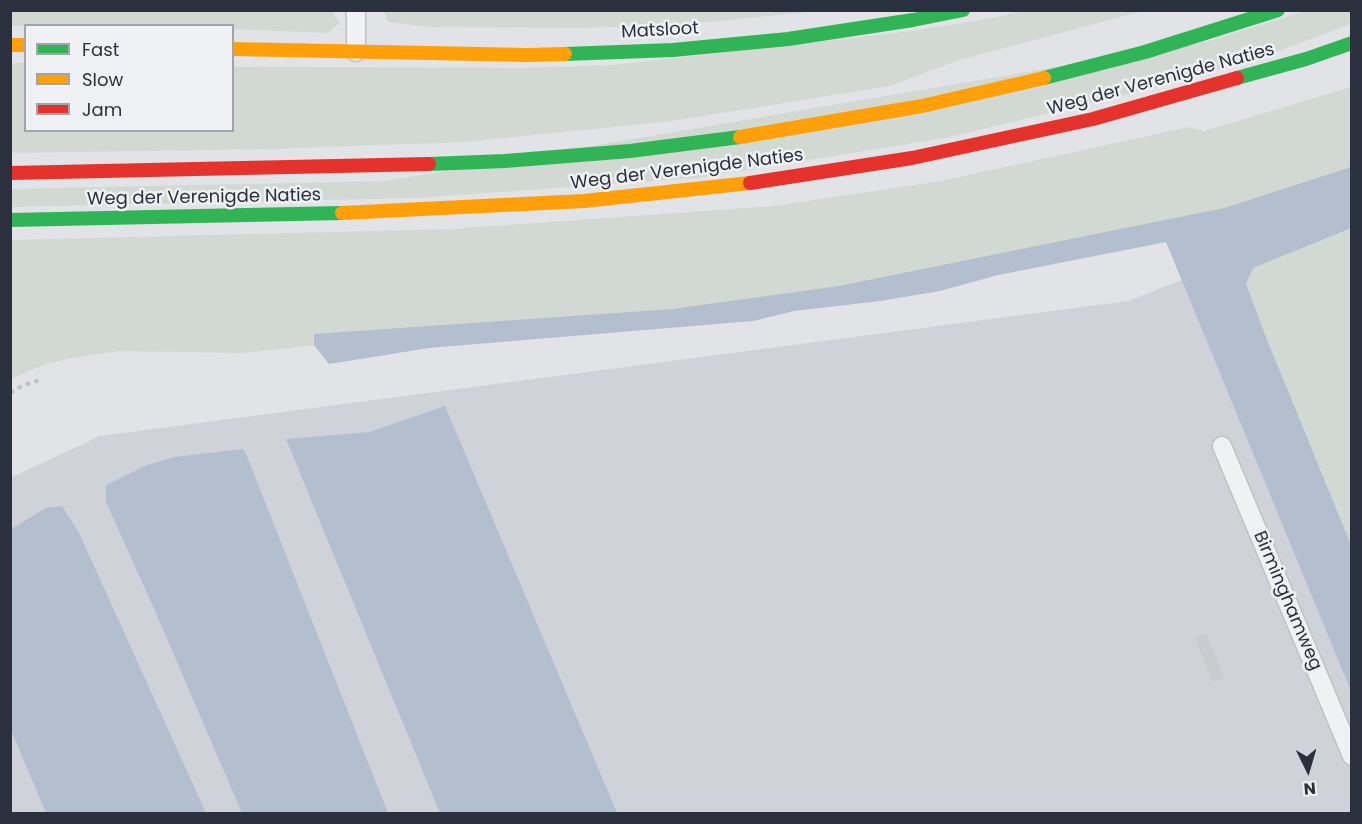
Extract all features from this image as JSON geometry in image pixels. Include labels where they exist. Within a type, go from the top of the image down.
[{"type":"main road","name":"Matsloot","points":[[234,49],[527,55],[673,50],[789,39],[963,10]]},
{"type":"main road","name":"Weg der Verenigde Naties","points":[[10,173],[381,166],[505,161],[630,151],[730,138],[922,106],[1018,85],[1144,52],[1278,10]]},
{"type":"main road","name":"Weg der Verenigde Naties","points":[[10,220],[389,212],[584,201],[731,186],[912,158],[1093,119],[1295,62],[1352,43]]},
{"type":"street","points":[[355,10],[356,52]]},
{"type":"street","name":"Birminghamweg","points":[[1222,446],[1352,756]]},
{"type":"path","points":[[10,393],[40,380]]},
{"type":"shaded area","points":[[11,10],[330,10],[340,23],[328,33],[234,29],[234,24],[24,24],[24,26],[11,26]]},
{"type":"shaded area","points":[[384,11],[819,11],[677,25],[578,28],[428,27],[388,22]]},
{"type":"shaded area","points":[[1022,11],[1143,11],[956,61],[890,86],[672,121],[464,142],[274,149],[11,153],[11,63],[24,63],[24,132],[234,132],[234,67],[526,68],[613,65],[912,31]]},
{"type":"shaded area","points":[[1305,11],[1351,11],[1351,24],[1265,56],[1166,85],[945,138],[696,178],[416,198],[11,207],[10,189],[386,181],[1209,41]]},
{"type":"shaded area","points":[[1351,87],[1351,167],[1224,208],[927,270],[835,292],[673,309],[314,335],[314,345],[243,353],[119,351],[71,358],[43,365],[11,379],[11,240],[451,229],[774,206],[941,181],[1189,127],[1204,131]]},
{"type":"shaded area","points":[[1351,214],[1351,813],[11,813],[10,478],[100,436],[1128,301]]},
{"type":"shaded area","points":[[1351,228],[1351,545],[1246,284],[1253,268]]},
{"type":"water","points":[[1351,167],[1351,228],[1253,268],[1246,284],[1351,545],[1351,691],[1166,242],[998,275],[940,291],[794,311],[753,321],[429,348],[329,364],[314,345],[314,334],[673,309],[839,286],[1224,208]]},
{"type":"water","points":[[445,406],[617,813],[440,813],[286,439],[370,432]]},
{"type":"water","points":[[243,449],[388,813],[242,813],[106,502],[106,485],[147,465],[175,457]]},
{"type":"water","points":[[62,506],[79,533],[206,813],[46,813],[11,730],[11,529],[46,508]]},
{"type":"building","points":[[1206,634],[1224,678],[1213,682],[1195,638]]},
{"type":"traffic: fast","points":[[565,54],[673,50],[788,39],[963,10]]},
{"type":"traffic: fast","points":[[1044,78],[1145,52],[1278,10]]},
{"type":"traffic: fast","points":[[1237,78],[1306,59],[1352,43]]},
{"type":"traffic: fast","points":[[429,164],[505,161],[630,151],[740,137]]},
{"type":"traffic: fast","points":[[10,220],[342,213]]},
{"type":"traffic: slow","points":[[10,45],[24,45]]},
{"type":"traffic: slow","points":[[234,49],[565,54]]},
{"type":"traffic: slow","points":[[740,137],[922,106],[1044,78]]},
{"type":"traffic: slow","points":[[342,213],[584,201],[750,183]]},
{"type":"traffic: jam","points":[[750,183],[912,158],[1093,119],[1237,78]]},
{"type":"traffic: jam","points":[[10,173],[429,164]]}]
